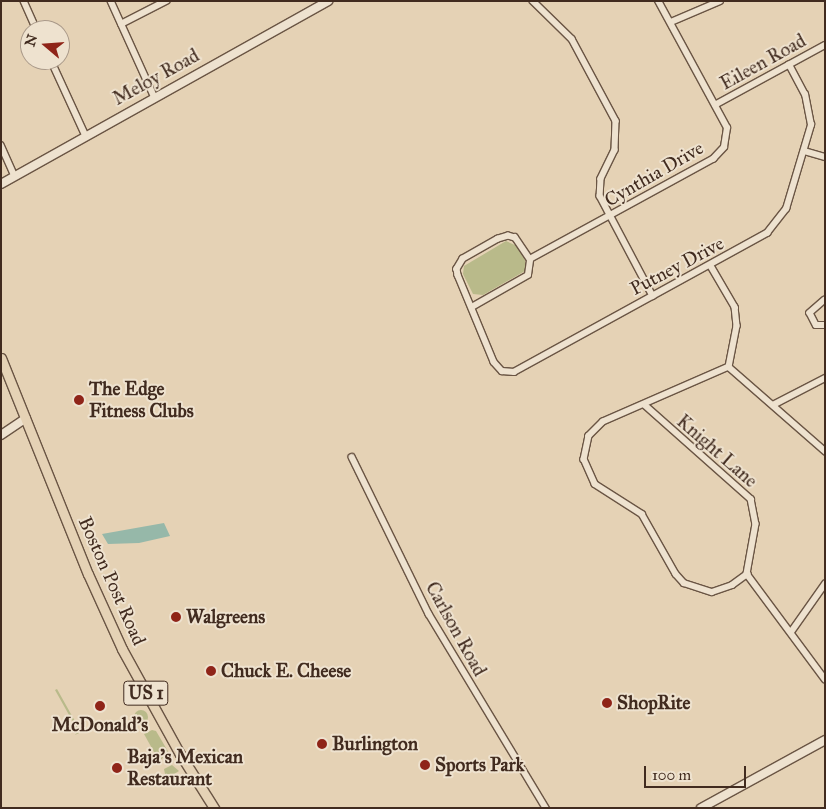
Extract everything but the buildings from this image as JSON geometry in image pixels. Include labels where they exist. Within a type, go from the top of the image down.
[{"type":"main road","name":"Meloy Road","points":[[1,184],[154,96],[328,1]]},
{"type":"main road","name":"Boston Post Road","points":[[1,358],[88,574],[122,649],[180,754],[214,808]]},
{"type":"main road","points":[[1,435],[26,418]]},
{"type":"main road","points":[[701,808],[823,744]]},
{"type":"street","points":[[24,1],[33,20]]},
{"type":"street","points":[[111,1],[154,96]]},
{"type":"street","points":[[121,24],[166,1]]},
{"type":"street","points":[[533,1],[572,38],[616,121],[614,150],[599,189],[610,216],[653,296]]},
{"type":"street","name":"Cynthia Drive","points":[[530,259],[610,216],[721,152],[728,134],[715,105],[658,1]]},
{"type":"street","points":[[671,22],[720,1]]},
{"type":"street","name":"Eileen Road","points":[[715,105],[825,45]]},
{"type":"street","name":"Putney Drive","points":[[472,307],[494,362],[502,371],[510,373],[760,238],[776,224],[788,202],[804,151],[810,115],[805,95],[789,65]]},
{"type":"street","points":[[56,70],[86,136]]},
{"type":"street","points":[[1,145],[15,176]]},
{"type":"street","points":[[804,151],[825,157]]},
{"type":"street","points":[[508,236],[517,239],[530,259],[530,270],[524,279],[472,307],[458,271],[463,259],[508,236]]},
{"type":"street","points":[[711,266],[734,307],[737,326],[729,367]]},
{"type":"street","points":[[825,300],[812,308],[810,318],[816,325],[825,325]]},
{"type":"street","points":[[729,367],[603,422],[589,436],[584,460],[590,478],[642,514],[676,574],[688,586],[706,592],[717,591],[747,574],[825,679]]},
{"type":"street","points":[[729,367],[825,451]]},
{"type":"street","points":[[773,405],[825,378]]},
{"type":"street","name":"Knight Lane","points":[[645,405],[751,499],[756,524],[747,574]]},
{"type":"street","name":"Carlson Road","points":[[352,457],[430,614],[546,808]]},
{"type":"street","points":[[791,632],[825,584]]},
{"type":"green space","points":[[506,241],[517,246],[525,260],[525,271],[483,295],[473,294],[463,274],[464,266]]},
{"type":"green space","points":[[57,689],[81,732],[75,735],[78,731],[55,690]]},
{"type":"green space","points":[[138,710],[144,710],[148,717],[144,724],[138,724],[134,720],[134,714]]},
{"type":"green space","points":[[152,730],[156,731],[169,753],[159,761],[144,734]]},
{"type":"green space","points":[[172,765],[179,771],[166,779],[164,769]]},
{"type":"shaded area","points":[[164,523],[170,536],[139,543],[108,544],[102,534]]},
{"type":"place","name":"The Edge Fitness Clubs","points":[[79,400]]},
{"type":"place","name":"Walgreens","points":[[176,617]]},
{"type":"place","name":"Chuck E. Cheese","points":[[211,671]]},
{"type":"place","name":"ShopRite","points":[[607,703]]},
{"type":"place","name":"McDonald's","points":[[100,706]]},
{"type":"place","name":"Burlington","points":[[322,744]]},
{"type":"place","name":"Sports Park","points":[[425,765]]},
{"type":"place","name":"Baja's Mexican Restaurant","points":[[117,768]]}]
